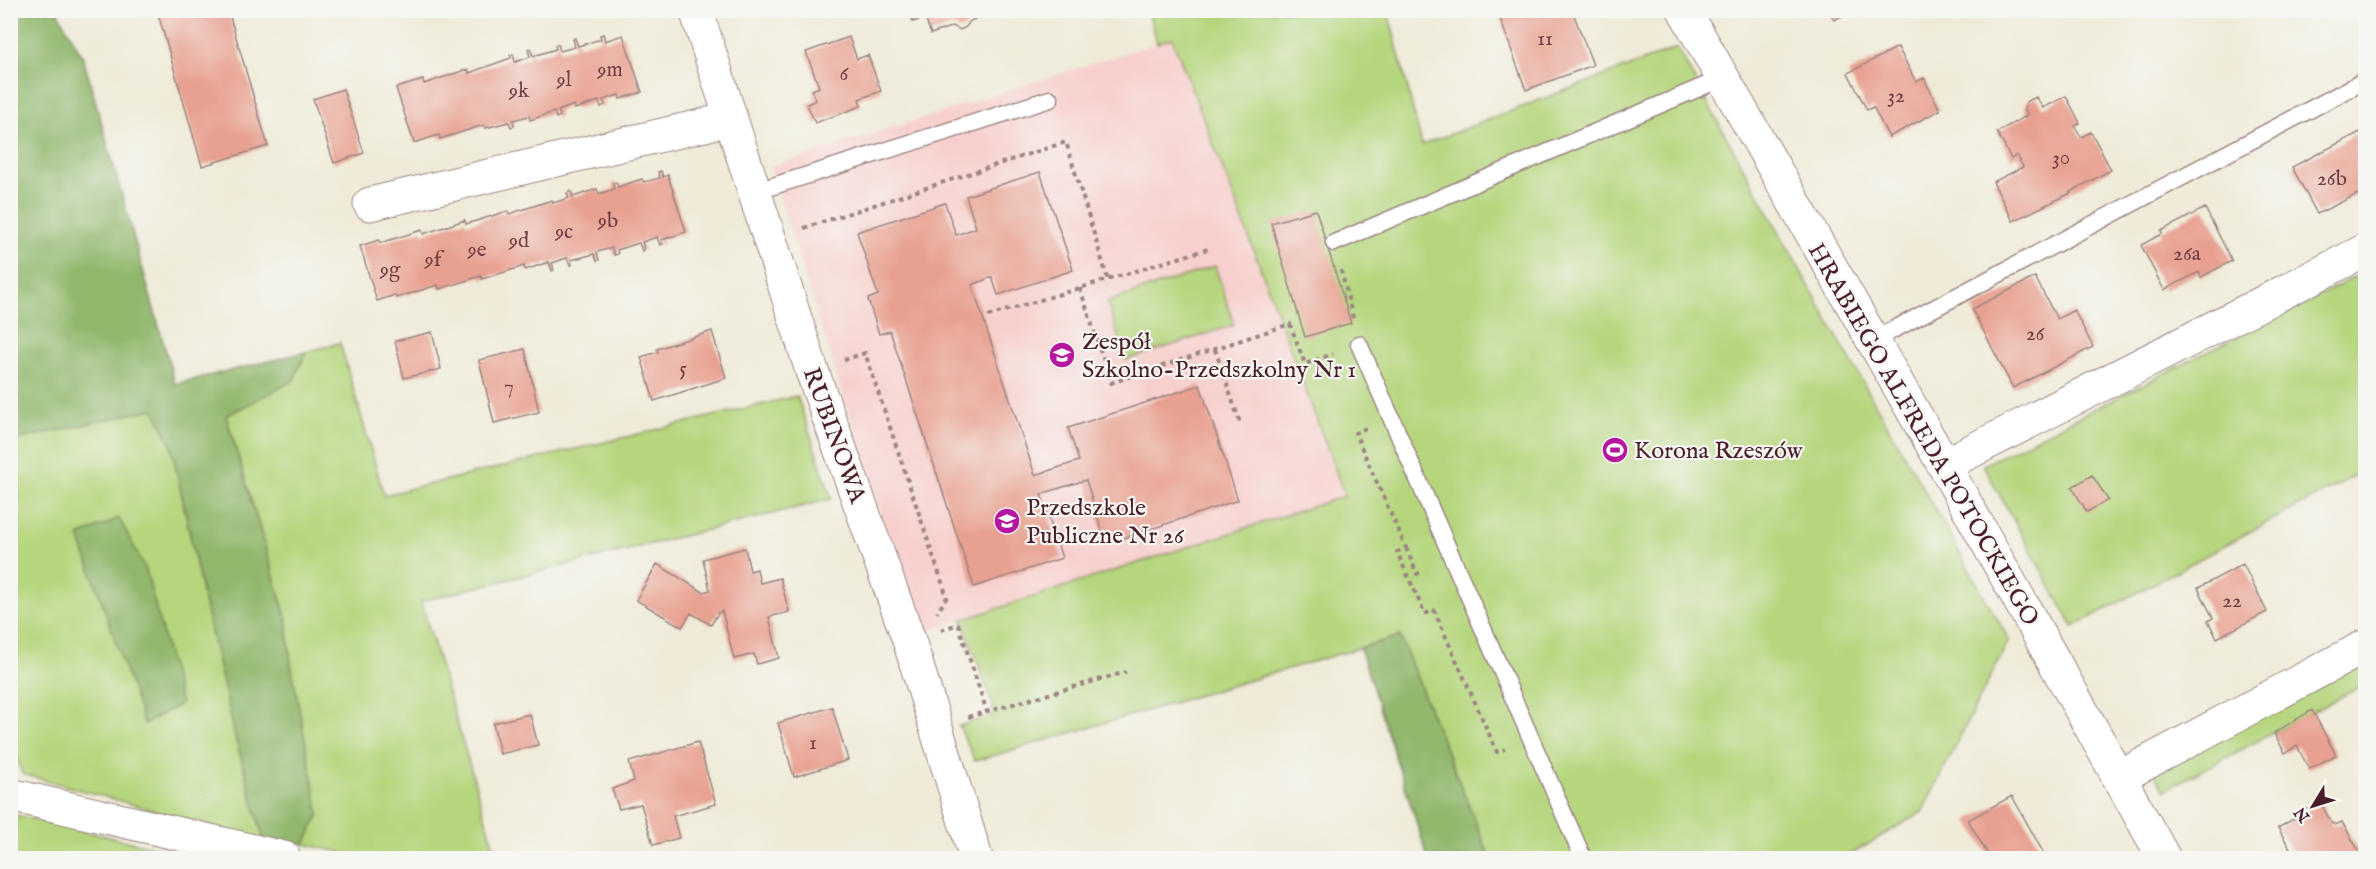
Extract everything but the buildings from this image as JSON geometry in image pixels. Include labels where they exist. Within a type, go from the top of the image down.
[{"type":"street","name":"RUBINOWA","points":[[696,10],[812,371],[916,638],[936,727],[976,858]]},
{"type":"street","name":"HRABIEGO ALFREDA POTOCKIEGO","points":[[1684,10],[1944,465],[2164,858]]},
{"type":"street","points":[[370,204],[730,119]]},
{"type":"street","points":[[1944,465],[2366,250]]},
{"type":"street","points":[[2118,778],[2366,646]]},
{"type":"street","points":[[10,795],[284,858]]},
{"type":"lane","points":[[1334,243],[1723,78]]},
{"type":"lane","points":[[1872,341],[2366,80]]},
{"type":"lane","points":[[754,192],[1050,99]]},
{"type":"lane","points":[[1359,344],[1583,858]]},
{"type":"path","points":[[769,240],[1066,142],[1108,279]]},
{"type":"path","points":[[1080,288],[1111,383],[1290,324],[1305,364],[1359,344],[1334,243]]},
{"type":"path","points":[[988,316],[1208,249]]},
{"type":"path","points":[[1215,349],[1240,423]]},
{"type":"path","points":[[812,371],[865,353],[947,597],[916,638]]},
{"type":"path","points":[[1391,417],[1355,433],[1417,574],[1421,572]]},
{"type":"path","points":[[1406,548],[1397,552],[1401,562],[1425,614],[1434,610],[1497,752],[1530,738]]},
{"type":"path","points":[[916,638],[958,624],[987,712]]},
{"type":"path","points":[[936,727],[1126,672]]},
{"type":"shaded area","name":"Zespół Szkolno-Przedszkolny Nr 1","points":[[1172,38],[1346,496],[919,634],[770,167]]},
{"type":"green space","points":[[10,11],[57,11],[83,57],[175,384],[306,352],[293,381],[226,416],[287,621],[291,665],[319,814],[305,844],[264,841],[236,740],[171,444],[154,409],[11,441]]},
{"type":"green space","name":"Korona Rzeszów","points":[[1148,11],[1388,11],[1422,145],[1677,48],[2009,640],[1922,812],[1845,858],[1490,858],[1400,636],[975,761],[959,726],[994,715],[992,703],[962,620],[1345,496],[1172,38],[1157,43]]},
{"type":"green space","points":[[1215,266],[1234,325],[1126,360],[1107,302]]},
{"type":"green space","points":[[2365,272],[2365,470],[2073,627],[1983,465]]},
{"type":"green space","points":[[340,343],[384,495],[797,396],[832,499],[421,601],[497,858],[365,858],[305,844],[318,814],[291,665],[287,621],[226,415],[293,381],[306,352]]},
{"type":"green space","points":[[154,408],[171,444],[236,740],[264,841],[22,774],[10,737],[10,441]]},
{"type":"green space","points":[[119,518],[146,570],[181,704],[144,724],[79,536]]},
{"type":"green space","points":[[1400,636],[1490,858],[1428,858],[1360,648]]},
{"type":"green space","points":[[2365,657],[2365,684],[2165,790],[2152,771]]},
{"type":"green space","points":[[11,814],[200,858],[11,858]]},
{"type":"place","name":"Zespół Szkolno-Przedszkolny Nr 1","points":[[1062,355]]},
{"type":"place","name":"Korona Rzeszów","points":[[1615,450]]},
{"type":"place","name":"Przedszkole Publiczne Nr 26","points":[[1007,521]]}]
